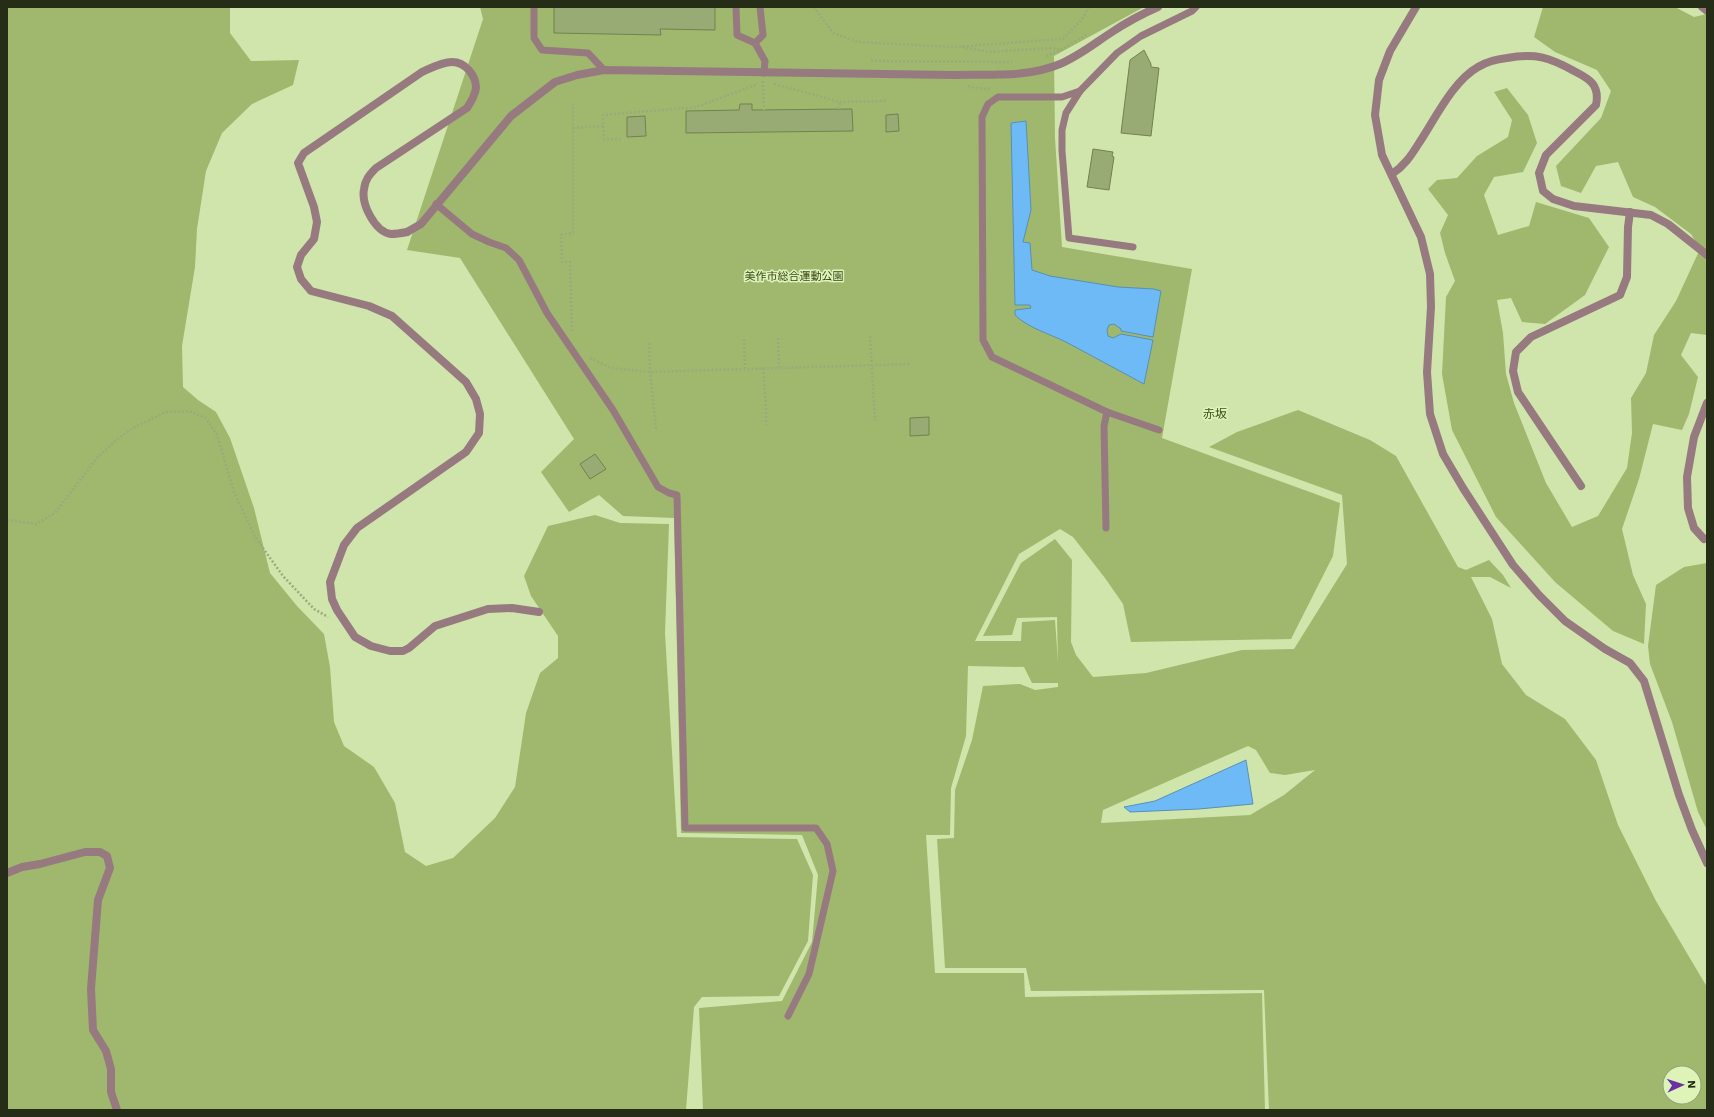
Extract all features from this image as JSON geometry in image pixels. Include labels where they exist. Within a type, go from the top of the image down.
[{"type":"street","points":[[539,612],[512,608],[488,609],[435,626],[409,648],[403,651],[390,651],[371,646],[355,637],[342,618],[332,599],[330,582],[344,545],[357,528],[466,452],[479,433],[480,414],[476,399],[466,382],[392,316],[369,306],[311,291],[301,279],[297,267],[301,256],[314,239],[317,222],[314,207],[298,164],[304,153],[422,72],[438,65],[452,62],[464,66],[473,76],[476,87],[474,97],[467,108],[376,168],[366,178],[363,190],[365,204],[378,227],[391,234],[407,232],[421,224],[436,204],[516,112],[555,82],[577,75],[604,70],[954,74],[1004,74],[1035,72],[1060,64],[1138,16],[1158,7]]},
{"type":"street","points":[[1416,7],[1390,51],[1379,80],[1375,115],[1382,155],[1421,237],[1430,274],[1431,307],[1427,372],[1430,414],[1443,454],[1463,488],[1513,565],[1539,595],[1565,620],[1605,649],[1630,663],[1644,681],[1692,830],[1707,863]]},
{"type":"street","points":[[1702,7],[1707,11]]},
{"type":"street","points":[[1392,174],[1402,168],[1455,87],[1469,72],[1480,66],[1502,59],[1534,55],[1553,60],[1575,71],[1592,83],[1598,94],[1596,105],[1546,155],[1539,173],[1543,191],[1553,199],[1574,206],[1651,215],[1668,224],[1707,255]]},
{"type":"street","points":[[1581,486],[1518,392],[1513,371],[1516,352],[1531,337],[1620,295],[1627,277],[1628,227],[1630,212]]},
{"type":"street","points":[[1704,539],[1694,528],[1688,508],[1687,476],[1694,437],[1707,403]]},
{"type":"street","points":[[7,873],[22,867],[40,864],[85,852],[100,852],[107,856],[110,868],[98,900],[91,989],[93,1030],[106,1051],[111,1069],[111,1092],[117,1110]]},
{"type":"lane","points":[[534,7],[534,38],[542,50],[588,53],[604,70]]},
{"type":"lane","points":[[736,7],[737,35],[755,43],[765,61],[764,73]]},
{"type":"lane","points":[[755,43],[763,34],[760,7]]},
{"type":"lane","points":[[1133,247],[1069,238],[1062,130],[1066,113],[1080,91],[1117,53],[1141,36],[1192,11],[1196,7]]},
{"type":"lane","points":[[1080,91],[1062,98],[998,97],[988,104],[982,117],[983,340],[992,357],[1107,412],[1159,430]]},
{"type":"lane","points":[[436,204],[472,234],[506,248],[519,260],[547,313],[613,410],[658,487],[669,493],[677,495],[685,828],[816,828],[827,844],[833,872],[808,974],[788,1016]]},
{"type":"lane","points":[[1106,528],[1104,426],[1107,412]]},
{"type":"path","points":[[814,7],[833,33],[858,42],[957,46],[1063,39],[1082,19],[1090,7]]},
{"type":"path","points":[[1041,58],[1061,50],[1087,34]]},
{"type":"path","points":[[957,46],[990,52],[1051,48],[1061,50]]},
{"type":"path","points":[[868,62],[1020,62]]},
{"type":"path","points":[[764,73],[764,110]]},
{"type":"path","points":[[954,74],[958,84],[976,88],[996,89]]},
{"type":"path","points":[[620,139],[604,139],[603,115],[696,109],[763,82],[840,102],[886,101]]},
{"type":"path","points":[[839,109],[840,102]]},
{"type":"path","points":[[572,333],[570,262],[562,262],[561,235],[573,233],[574,104]]},
{"type":"path","points":[[573,128],[603,126]]},
{"type":"path","points":[[870,336],[875,421]]},
{"type":"path","points":[[778,338],[779,368]]},
{"type":"path","points":[[744,339],[745,368]]},
{"type":"path","points":[[649,343],[650,372],[656,429]]},
{"type":"path","points":[[587,357],[611,368],[650,372],[911,364]]},
{"type":"path","points":[[763,368],[766,425]]},
{"type":"path","points":[[7,520],[36,524],[54,513],[97,458],[115,441],[133,428],[166,412],[190,411],[206,418],[217,434],[234,492],[255,537],[283,576],[314,609],[332,619],[342,618]]},
{"type":"green space","points":[[7,7],[230,7],[230,33],[251,61],[299,60],[293,85],[252,104],[222,133],[206,171],[197,229],[195,267],[182,346],[183,387],[198,400],[216,412],[230,438],[254,508],[270,573],[297,606],[324,634],[330,667],[334,722],[344,746],[374,767],[395,803],[405,852],[426,866],[453,858],[495,818],[515,787],[526,713],[540,673],[558,658],[558,636],[531,596],[524,576],[548,526],[595,515],[620,523],[669,524],[665,633],[677,837],[797,839],[813,875],[808,941],[779,996],[702,997],[694,1007],[686,1110],[7,1110]]},
{"type":"green space","name":"美作市総合運動公園","points":[[480,7],[1144,7],[1054,56],[1055,138],[1062,247],[1192,269],[1162,438],[1340,503],[1333,556],[1291,639],[1131,642],[1123,604],[1073,537],[1060,529],[1019,554],[975,641],[1021,641],[1022,622],[1055,620],[1058,662],[1057,617],[1017,618],[1012,635],[983,636],[1021,563],[1055,539],[1072,560],[1071,642],[1076,655],[1093,677],[1146,673],[1242,650],[1294,649],[1347,564],[1342,495],[1209,447],[1237,432],[1298,410],[1370,440],[1396,456],[1458,567],[1466,570],[1489,560],[1503,575],[1511,588],[1490,577],[1471,577],[1492,619],[1502,664],[1526,695],[1565,719],[1596,760],[1618,825],[1656,901],[1707,987],[1707,1110],[1269,1110],[1264,990],[1031,991],[1026,968],[945,968],[937,839],[954,838],[955,790],[972,740],[983,686],[1020,684],[1035,690],[1058,687],[1058,683],[1032,683],[1024,667],[968,666],[966,736],[951,788],[950,835],[926,835],[935,973],[1024,973],[1025,997],[1262,993],[1265,1110],[703,1110],[699,1008],[782,1001],[812,942],[818,875],[802,835],[681,833],[674,518],[623,516],[599,495],[569,512],[541,472],[574,439],[460,258],[407,250],[483,19]],"holes":[[[1248,746],[1256,750],[1270,773],[1285,775],[1315,770],[1284,795],[1250,815],[1101,823],[1103,810]]]},
{"type":"green space","points":[[1543,7],[1675,7],[1694,17],[1707,14],[1707,335],[1691,333],[1681,355],[1698,377],[1689,414],[1682,430],[1653,424],[1639,479],[1622,529],[1633,575],[1646,604],[1644,644],[1613,631],[1555,582],[1496,517],[1452,430],[1442,374],[1446,297],[1455,281],[1440,233],[1448,215],[1428,189],[1437,180],[1457,178],[1477,156],[1508,137],[1512,120],[1494,92],[1507,88],[1528,115],[1537,143],[1523,172],[1494,177],[1484,195],[1498,235],[1529,226],[1536,202],[1589,218],[1609,247],[1585,295],[1545,324],[1522,322],[1511,298],[1497,300],[1503,333],[1506,374],[1514,403],[1546,483],[1572,527],[1598,516],[1627,468],[1632,433],[1631,398],[1646,373],[1654,335],[1676,301],[1700,249],[1691,234],[1655,207],[1633,197],[1618,162],[1596,166],[1581,193],[1561,186],[1556,166],[1601,118],[1611,91],[1597,70],[1555,52],[1534,37]]},
{"type":"green space","points":[[1707,563],[1707,830],[1698,812],[1672,722],[1650,664],[1648,646],[1656,585],[1684,567]]},
{"type":"water","points":[[1026,121],[1031,210],[1023,242],[1030,243],[1032,270],[1050,276],[1118,287],[1154,289],[1161,291],[1153,337],[1121,331],[1121,329],[1114,324],[1109,325],[1107,330],[1108,336],[1113,338],[1121,334],[1153,340],[1144,384],[1066,342],[1026,324],[1015,315],[1015,310],[1031,308],[1030,305],[1015,305],[1011,123]]},
{"type":"water","points":[[1246,760],[1253,804],[1199,809],[1130,812],[1124,807],[1155,801]]},
{"type":"building","points":[[554,7],[715,7],[715,30],[660,29],[661,35],[554,33]]},
{"type":"building","points":[[1144,50],[1151,67],[1159,68],[1151,136],[1121,133],[1130,60]]},
{"type":"building","points":[[740,104],[752,104],[752,110],[852,109],[853,131],[686,133],[686,111],[739,110]]},
{"type":"building","points":[[898,114],[899,131],[886,132],[886,115]]},
{"type":"building","points":[[645,116],[646,136],[627,137],[627,117]]},
{"type":"building","points":[[1093,149],[1113,152],[1112,156],[1114,157],[1109,190],[1087,187]]},
{"type":"building","points":[[929,417],[929,435],[910,436],[910,418]]},
{"type":"building","points":[[595,454],[606,469],[590,479],[580,464]]},
{"type":"district","name":"赤坂","points":[[1215,414]]}]
